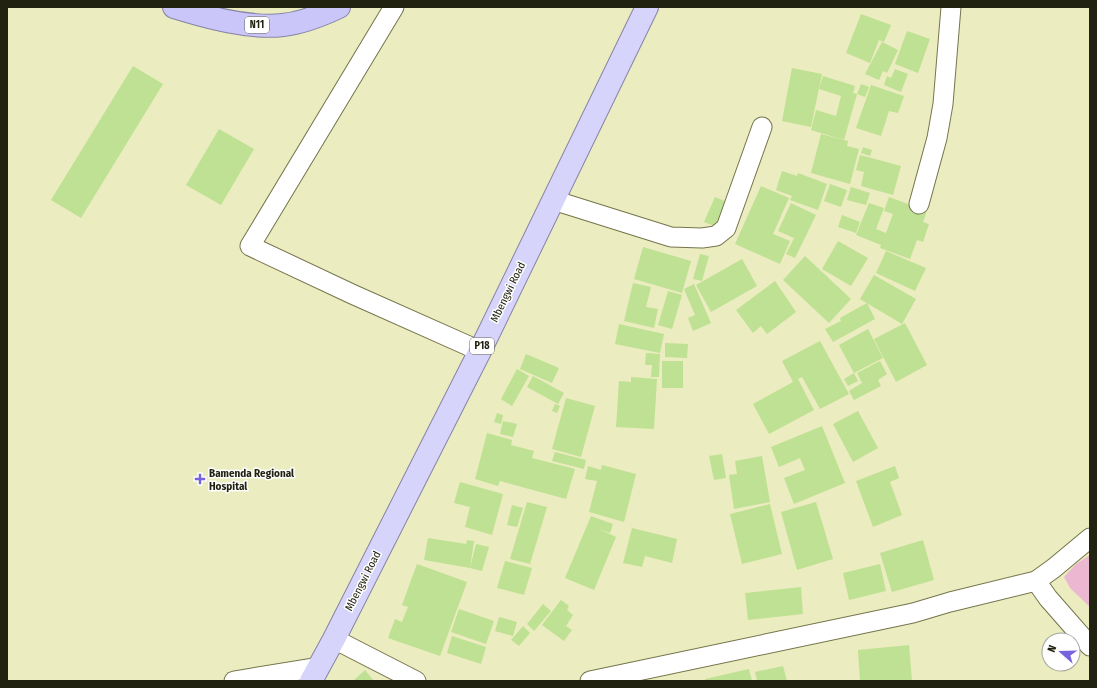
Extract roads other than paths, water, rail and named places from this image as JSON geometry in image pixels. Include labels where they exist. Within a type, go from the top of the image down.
[{"type":"highway","name":"N11","points":[[174,7],[244,24],[283,25],[321,15],[339,7]]},
{"type":"main road","name":"Mbengwi Road","points":[[315,674],[480,351],[647,7]]},
{"type":"street","points":[[394,7],[250,246],[352,294],[480,351]]},
{"type":"street","points":[[919,204],[937,138],[943,104],[951,7]]},
{"type":"street","points":[[553,200],[671,237],[702,238],[716,236],[726,228],[762,127]]},
{"type":"street","points":[[590,681],[913,613],[1036,580],[1054,568],[1090,538]]},
{"type":"street","points":[[1036,580],[1048,598],[1090,646]]},
{"type":"street","points":[[334,639],[415,681]]},
{"type":"street","points":[[234,681],[315,674]]},
{"type":"place","name":"Bamenda Regional Hospital","points":[[200,479]]}]
